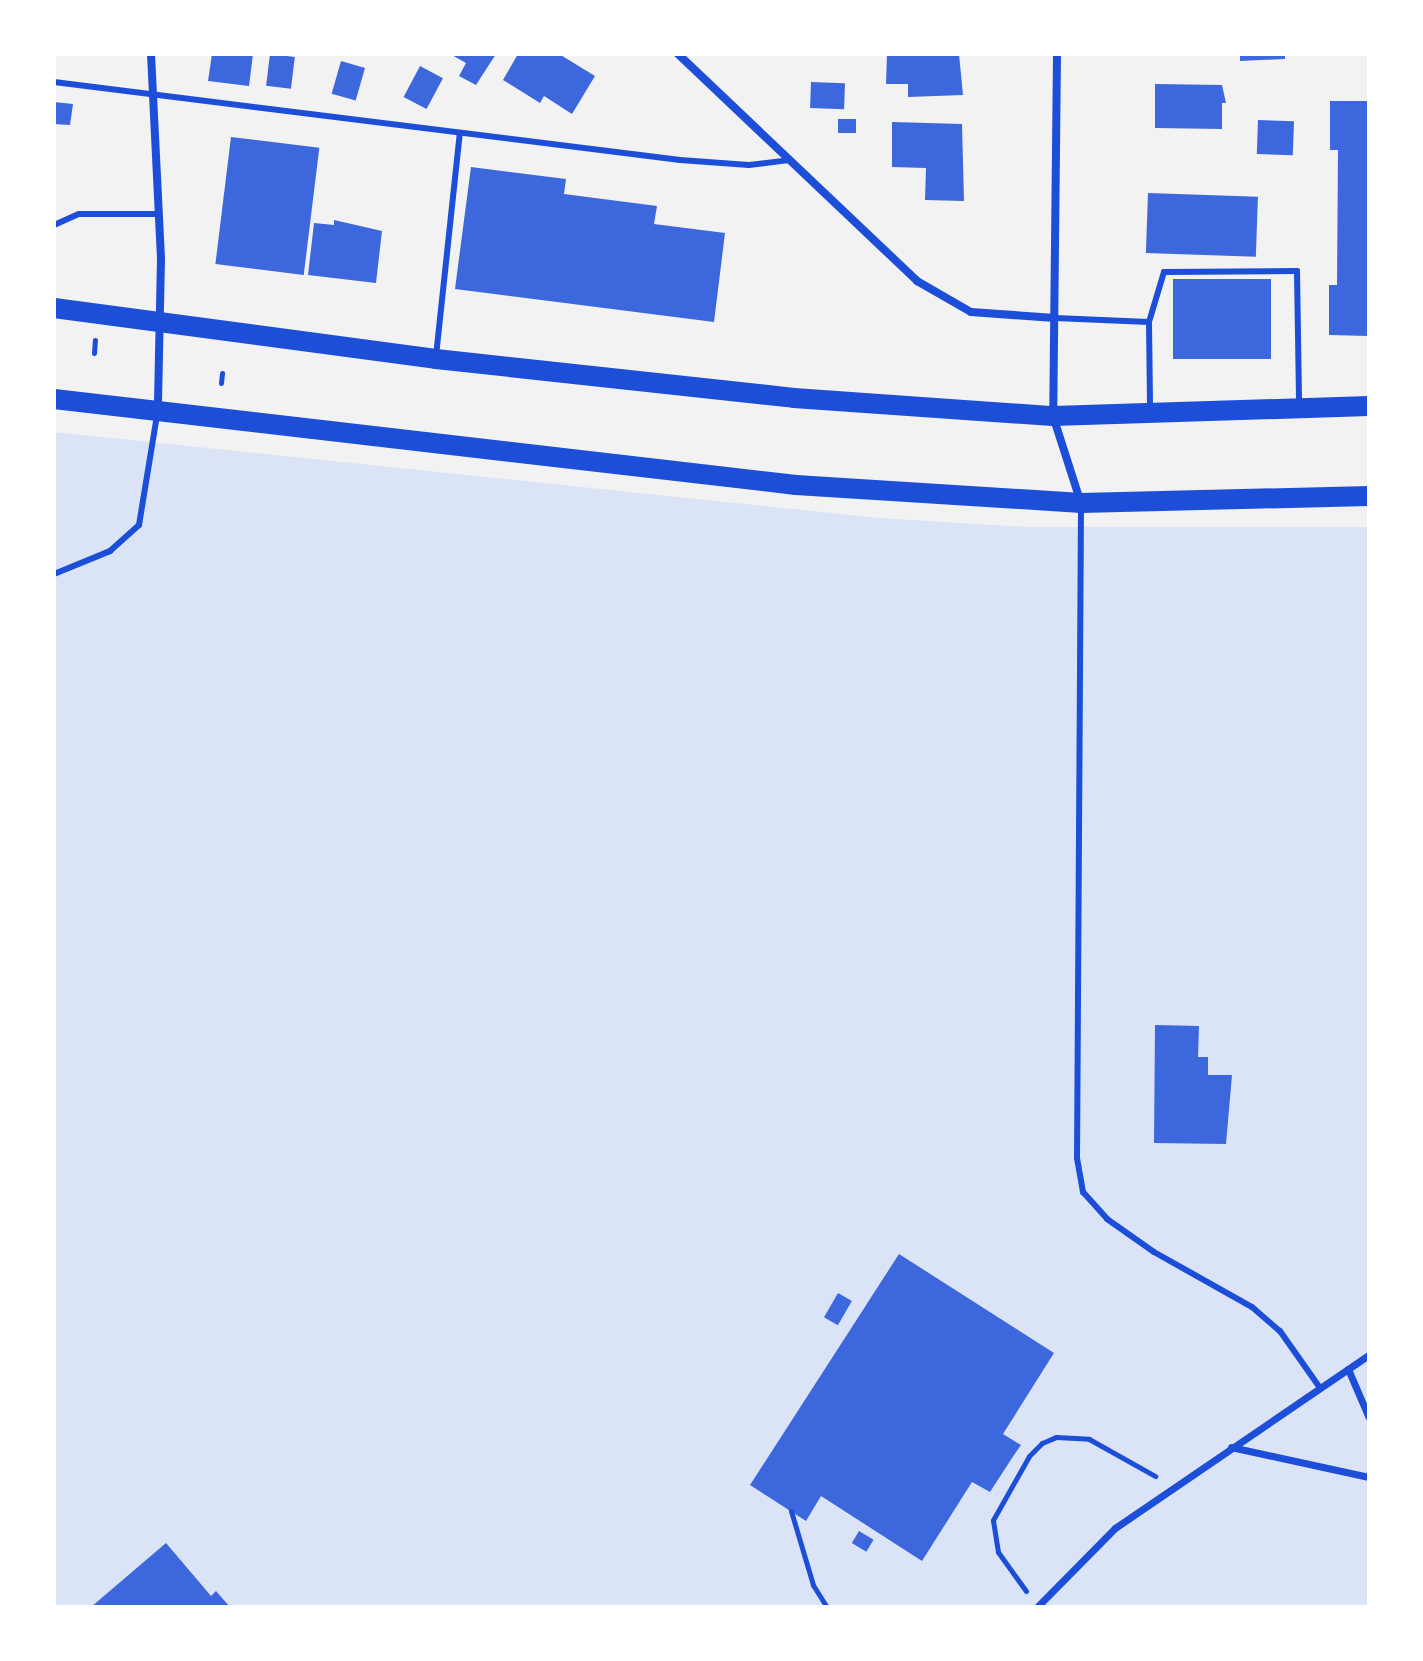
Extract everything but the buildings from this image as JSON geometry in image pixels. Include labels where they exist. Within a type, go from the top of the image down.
[{"type":"main road","points":[[54,308],[436,359],[794,398],[1053,416],[1369,406]]},
{"type":"main road","points":[[54,399],[158,408],[796,485],[1081,503],[1369,496]]},
{"type":"street","points":[[151,54],[159,214],[158,408]]},
{"type":"street","points":[[678,54],[917,281],[971,312],[1055,318]]},
{"type":"street","points":[[1057,54],[1053,416],[1081,503]]},
{"type":"street","points":[[1038,1606],[1115,1528],[1369,1355]]},
{"type":"street","points":[[1348,1369],[1369,1418]]},
{"type":"street","points":[[1231,1447],[1369,1477]]},
{"type":"lane","points":[[54,82],[680,160],[749,165],[787,160]]},
{"type":"lane","points":[[436,359],[460,133]]},
{"type":"lane","points":[[54,225],[79,214],[159,214]]},
{"type":"lane","points":[[1150,413],[1149,322],[1164,272],[1297,271],[1299,408]]},
{"type":"lane","points":[[1055,318],[1149,322]]},
{"type":"lane","points":[[54,574],[110,551],[139,525],[158,408]]},
{"type":"lane","points":[[1081,503],[1077,1158],[1083,1192],[1107,1219],[1154,1252],[1252,1307],[1280,1331],[1320,1388]]},
{"type":"path","points":[[94,353],[95,340]]},
{"type":"path","points":[[221,383],[222,373]]},
{"type":"path","points":[[1038,1606],[1004,1565],[993,1530],[996,1508],[1042,1443],[1056,1437],[1089,1439],[1173,1488]]},
{"type":"path","points":[[791,1511],[813,1585],[827,1607]]},
{"type":"shaded area","points":[[54,432],[880,518],[1027,527],[1369,527],[1369,1607],[54,1607]]}]
